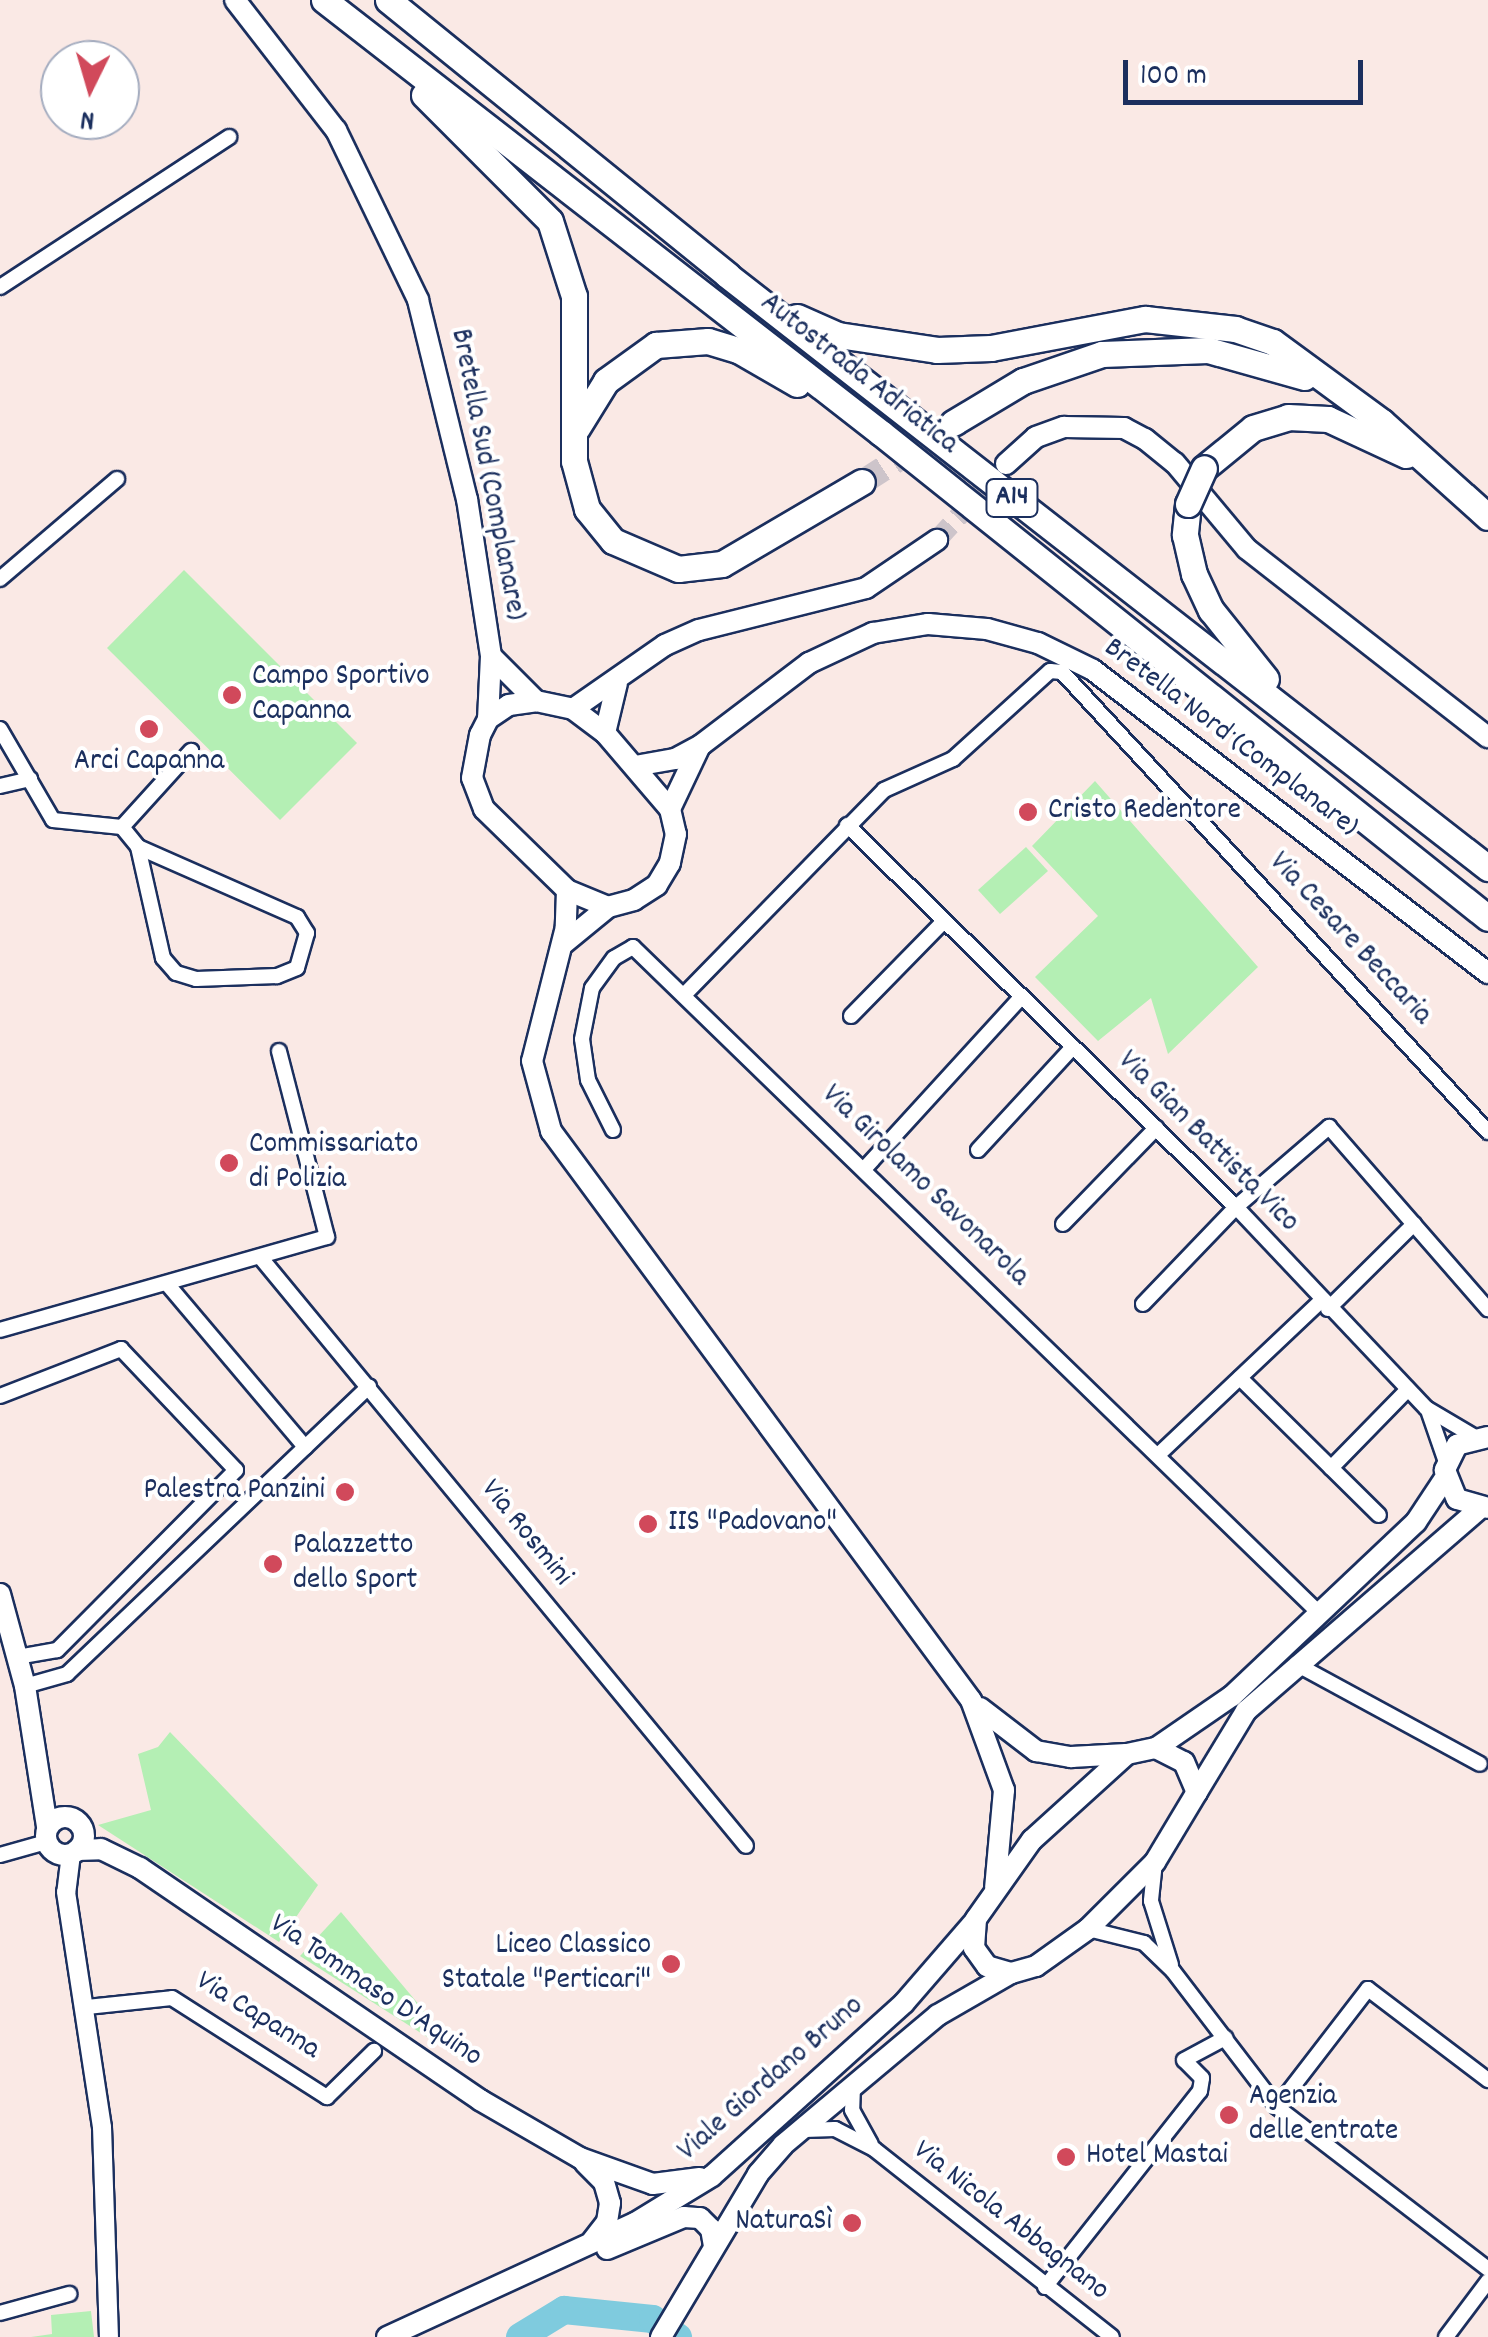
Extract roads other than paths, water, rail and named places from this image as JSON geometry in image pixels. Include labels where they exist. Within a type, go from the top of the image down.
[{"type":"highway","name":"Autostrada Adriatica","points":[[324,0],[880,432],[1488,918]]},
{"type":"highway","name":"Autostrada Adriatica","points":[[388,0],[727,275],[1488,868]]},
{"type":"highway","points":[[346,18],[550,221],[574,296],[578,482],[600,525],[632,553],[678,568],[742,556],[862,482]]},
{"type":"highway","points":[[727,275],[838,336],[907,348],[991,348],[1146,319],[1200,322],[1273,342],[1336,392],[1382,422],[1488,517]]},
{"type":"highway","points":[[575,433],[620,366],[656,345],[684,340],[738,350],[880,432]]},
{"type":"highway","points":[[953,423],[1054,368],[1153,348],[1230,354],[1336,392]]},
{"type":"highway","points":[[1299,717],[1211,610],[1185,535],[1188,504],[1204,468],[1252,428],[1307,416],[1347,426],[1428,466]]},
{"type":"main road","name":"Bretella Sud (Complanare)","points":[[235,0],[336,130],[383,215],[418,300],[460,465],[490,656],[488,719]]},
{"type":"main road","points":[[1006,464],[1036,437],[1064,426],[1124,428],[1146,439],[1176,463],[1247,549],[1488,737]]},
{"type":"main road","points":[[573,709],[618,682],[665,646],[699,630],[866,588],[938,540]]},
{"type":"main road","name":"Bretella Nord (Complanare)","points":[[635,766],[676,759],[701,746],[809,663],[873,634],[928,624],[987,629],[1038,643],[1139,702],[1488,973]]},
{"type":"main road","name":"Bretella Sud (Complanare)","points":[[490,656],[536,701]]},
{"type":"main road","points":[[605,733],[618,682]]},
{"type":"main road","points":[[562,946],[608,907],[657,885],[676,834],[670,809],[605,733],[573,709],[536,701],[509,705],[488,719],[472,778],[484,809],[567,890],[608,907]]},
{"type":"main road","name":"Bretella Nord (Complanare)","points":[[670,809],[701,746]]},
{"type":"main road","points":[[567,890],[562,946],[543,998],[532,1062],[551,1131],[971,1700],[1036,1750],[1071,1758],[1156,1748],[1232,1696],[1416,1522],[1457,1446],[1481,1437]]},
{"type":"main road","points":[[1446,1470],[1457,1499],[1483,1508]]},
{"type":"main road","name":"Viale Giordano Bruno","points":[[711,2252],[758,2174],[800,2130],[854,2083],[938,2015],[1012,1973],[1036,1966],[1088,1929],[1155,1862],[1234,1724],[1296,1664],[1483,1508]]},
{"type":"main road","points":[[0,1594],[18,1658],[43,1780],[47,1835],[59,1854],[74,1852],[74,1821],[43,1780]]},
{"type":"main road","points":[[971,1700],[1004,1790],[995,1888]]},
{"type":"main road","points":[[1156,1748],[1184,1762],[1197,1792]]},
{"type":"main road","name":"Viale Giordano Bruno","points":[[387,2337],[587,2247],[712,2176],[904,2004],[976,1919],[1032,1840],[1127,1754]]},
{"type":"main road","points":[[47,1835],[74,1821]]},
{"type":"main road","name":"Via Tommaso D'Aquino","points":[[74,1821],[480,2100],[580,2158],[654,2184],[712,2176]]},
{"type":"main road","name":"Via Tommaso D'Aquino","points":[[74,1852],[100,1849],[140,1868]]},
{"type":"main road","points":[[976,1919],[978,1958],[1012,1973]]},
{"type":"main road","name":"Via Tommaso D'Aquino","points":[[580,2158],[604,2182],[610,2203],[607,2222],[587,2247]]},
{"type":"main road","name":"Viale Giordano Bruno","points":[[525,2276],[684,2217],[700,2218],[712,2229],[711,2252]]},
{"type":"main road","points":[[661,2337],[711,2252]]},
{"type":"street","points":[[0,287],[229,137]]},
{"type":"street","points":[[0,579],[117,479]]},
{"type":"street","name":"Via Cesare Beccaria","points":[[684,994],[884,790],[953,759],[1050,670],[1062,672],[1488,1132]]},
{"type":"street","points":[[0,729],[54,820],[122,827],[138,847],[163,958],[176,973],[261,977],[297,968],[308,933],[297,917],[138,847]]},
{"type":"street","points":[[122,827],[191,751]]},
{"type":"street","points":[[0,786],[30,780]]},
{"type":"street","name":"Via Gian Battista Vico","points":[[847,825],[942,923],[1022,996],[1236,1207],[1324,1306],[1426,1408],[1481,1437]]},
{"type":"street","points":[[851,1016],[942,923]]},
{"type":"street","name":"Via Girolamo Savonarola","points":[[613,1130],[588,1080],[582,1039],[592,988],[614,958],[633,947],[866,1168],[1321,1615]]},
{"type":"street","points":[[866,1168],[1022,996]]},
{"type":"street","points":[[978,1150],[1073,1047]]},
{"type":"street","points":[[0,1330],[169,1286],[326,1238],[279,1051]]},
{"type":"street","points":[[1143,1304],[1236,1207],[1329,1127],[1488,1309]]},
{"type":"street","points":[[1062,1224],[1156,1128]]},
{"type":"street","points":[[1158,1455],[1414,1224]]},
{"type":"street","name":"Via Rosmini","points":[[261,1258],[746,1846]]},
{"type":"street","points":[[169,1286],[304,1447]]},
{"type":"street","points":[[0,1396],[121,1349],[236,1470],[57,1650],[18,1658]]},
{"type":"street","points":[[1240,1378],[1379,1515]]},
{"type":"street","points":[[24,1686],[66,1674],[368,1386]]},
{"type":"street","points":[[1330,1468],[1408,1389]]},
{"type":"street","name":"Via Gian Battista Vico","points":[[1426,1408],[1446,1470]]},
{"type":"street","points":[[1296,1664],[1480,1764]]},
{"type":"street","points":[[0,1855],[47,1835]]},
{"type":"street","points":[[74,1852],[66,1892],[88,2008],[102,2128],[109,2337]]},
{"type":"street","points":[[1155,1862],[1151,1901],[1173,1971]]},
{"type":"street","points":[[1088,1929],[1144,1944],[1173,1971],[1277,2107],[1488,2269]]},
{"type":"street","points":[[1277,2107],[1368,1989],[1488,2080]]},
{"type":"street","name":"Via Capanna","points":[[88,2008],[172,1998],[326,2097],[374,2051]]},
{"type":"street","points":[[1046,2288],[1200,2091],[1202,2078],[1184,2060],[1225,2038]]},
{"type":"street","name":"Via Nicola Abbagnano","points":[[854,2083],[852,2110],[874,2149]]},
{"type":"street","name":"Via Nicola Abbagnano","points":[[800,2130],[835,2129],[874,2149],[1112,2337]]},
{"type":"street","points":[[1446,2337],[1488,2280]]},
{"type":"street","points":[[0,2313],[69,2294]]},
{"type":"waterway","points":[[520,2337],[564,2310],[653,2319],[678,2337]]},
{"type":"tunnel","points":[[862,482],[949,426]]},
{"type":"tunnel","points":[[937,540],[1000,471]]},
{"type":"place","name":"Campo Sportivo Capanna","points":[[232,695]]},
{"type":"place","name":"Arci Capanna","points":[[149,729]]},
{"type":"place","name":"Cristo Redentore","points":[[1028,812]]},
{"type":"place","name":"Commissariato di Polizia","points":[[229,1163]]},
{"type":"place","name":"Palestra Panzini","points":[[345,1492]]},
{"type":"place","name":"IIS \"Padovano\"","points":[[648,1524]]},
{"type":"place","name":"Palazzetto dello Sport","points":[[273,1564]]},
{"type":"place","name":"Liceo Classico Statale \"Perticari\"","points":[[671,1964]]},
{"type":"place","name":"Agenzia delle entrate","points":[[1229,2115]]},
{"type":"place","name":"Hotel Mastai","points":[[1066,2157]]},
{"type":"place","name":"NaturaSì","points":[[852,2223]]}]
